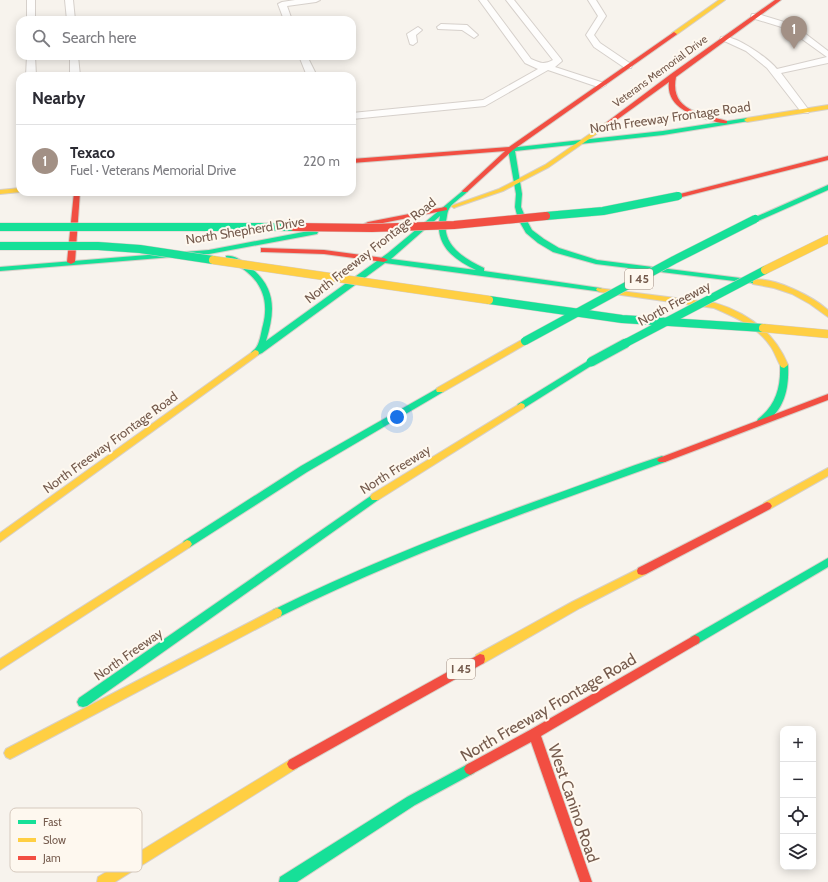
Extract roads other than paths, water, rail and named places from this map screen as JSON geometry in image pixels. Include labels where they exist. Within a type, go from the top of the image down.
[{"type":"main road","name":"Veterans Memorial Drive","points":[[446,209],[501,190],[547,166],[584,141],[778,0]]},
{"type":"main road","name":"Veterans Memorial Drive","points":[[511,149],[718,2]]},
{"type":"main road","points":[[718,2],[728,8]]},
{"type":"main road","points":[[742,12],[755,16]]},
{"type":"main road","points":[[673,75],[671,92],[676,101],[681,105],[703,115],[728,123]]},
{"type":"main road","name":"North Freeway Frontage Road","points":[[0,538],[384,260],[446,209],[511,149],[663,133],[828,107]]},
{"type":"main road","points":[[356,161],[511,149],[519,194],[518,207],[522,219],[529,231],[541,241],[556,250],[596,262],[767,283],[800,295],[819,305],[828,314]]},
{"type":"main road","points":[[0,227],[120,226],[372,228],[454,225],[603,210],[678,196],[828,158]]},
{"type":"main road","name":"I 45","points":[[0,665],[304,469],[525,341],[674,260],[755,219],[828,188]]},
{"type":"main road","points":[[0,192],[16,190]]},
{"type":"main road","points":[[71,262],[77,196]]},
{"type":"main road","points":[[446,209],[442,232],[448,246],[461,260],[491,276]]},
{"type":"main road","name":"North Shepherd Drive","points":[[0,269],[71,262],[209,252],[290,235],[375,223],[446,209]]},
{"type":"main road","points":[[0,232],[74,224]]},
{"type":"main road","name":"North Freeway","points":[[744,430],[432,543],[312,595],[7,755],[370,500],[591,362],[742,282],[828,239]]},
{"type":"main road","points":[[0,246],[98,246],[140,249],[622,319],[715,324],[828,334]]},
{"type":"main road","points":[[209,252],[309,250],[350,254],[491,276],[715,306],[739,316],[769,338],[784,361],[787,371],[785,389],[778,405],[763,419],[744,430]]},
{"type":"main road","points":[[209,252],[232,258],[247,268],[266,287],[271,301],[271,309],[259,351]]},
{"type":"main road","points":[[744,430],[828,397]]},
{"type":"main road","name":"I 45","points":[[142,858],[311,753],[576,605],[735,524],[828,472]]},
{"type":"main road","name":"North Freeway Frontage Road","points":[[285,882],[411,801],[534,734],[828,562]]},
{"type":"main road","name":"West Canino Road","points":[[534,734],[586,882]]},
{"type":"main road","name":"I 45","points":[[103,882],[119,872]]},
{"type":"lane","points":[[31,0],[31,16]]},
{"type":"lane","points":[[69,0],[71,16]]},
{"type":"lane","points":[[286,16],[282,4],[316,0]]},
{"type":"lane","points":[[483,0],[528,61],[538,66],[546,67],[601,85]]},
{"type":"lane","points":[[356,116],[485,103],[558,61],[510,0]]},
{"type":"lane","points":[[592,0],[602,16],[590,35],[597,45],[628,66]]},
{"type":"lane","points":[[755,16],[791,27],[828,55]]},
{"type":"lane","points":[[441,27],[464,27],[474,35]]},
{"type":"lane","points":[[413,42],[411,34],[418,30]]},
{"type":"lane","points":[[724,39],[749,49],[770,66],[805,111]]},
{"type":"lane","points":[[31,60],[31,72]]},
{"type":"lane","points":[[74,60],[75,72]]},
{"type":"lane","points":[[305,60],[310,72]]},
{"type":"lane","points":[[775,72],[828,60]]},
{"type":"place","name":"Texaco","points":[[794,49]]}]
